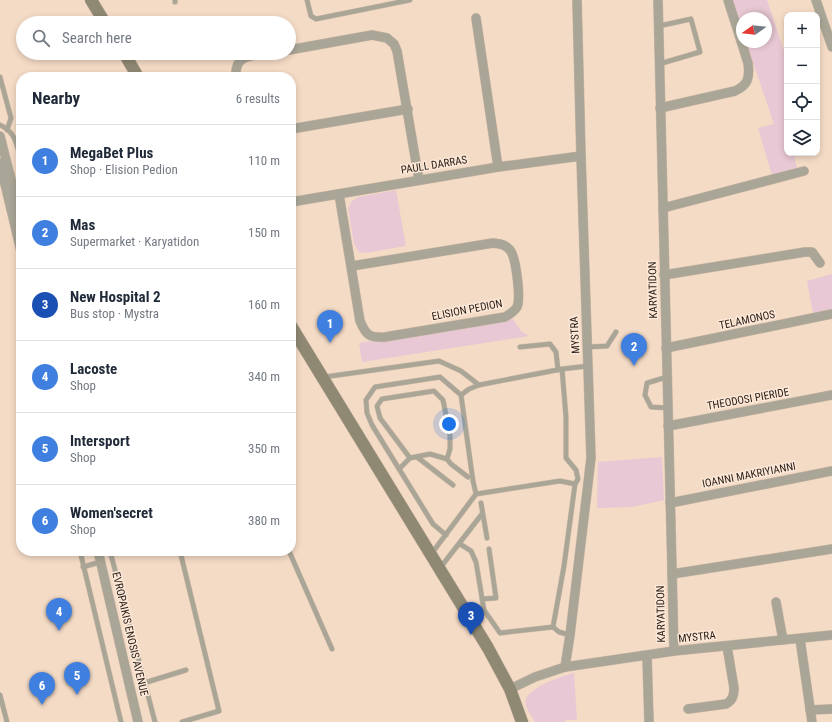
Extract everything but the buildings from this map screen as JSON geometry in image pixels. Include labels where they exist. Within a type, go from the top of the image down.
[{"type":"street","points":[[91,0],[101,16]]},
{"type":"street","name":"MYSTRA","points":[[565,667],[591,458],[577,0]]},
{"type":"street","name":"KARYATIDON","points":[[658,0],[674,651]]},
{"type":"street","points":[[660,108],[735,91],[743,87],[748,80],[748,63],[728,0]]},
{"type":"street","points":[[816,0],[832,47]]},
{"type":"street","points":[[476,18],[498,167]]},
{"type":"street","points":[[296,49],[372,36],[387,38],[394,44],[397,51],[408,109],[419,180]]},
{"type":"street","points":[[128,60],[135,72]]},
{"type":"street","points":[[236,72],[236,65],[240,60]]},
{"type":"street","points":[[296,128],[408,109]]},
{"type":"street","points":[[0,136],[16,199]]},
{"type":"street","name":"PAULL DARRAS","points":[[296,201],[498,167],[581,156]]},
{"type":"street","points":[[0,163],[2,179],[16,232]]},
{"type":"street","points":[[663,208],[804,170]]},
{"type":"street","name":"ELISION PEDION","points":[[340,194],[360,321],[364,331],[369,336],[375,338],[385,337],[505,317],[514,312],[519,298],[513,256],[509,249],[503,244],[493,243],[352,266]]},
{"type":"street","points":[[664,275],[805,252],[812,252],[820,263]]},
{"type":"street","name":"TELAMONOS","points":[[666,348],[832,314]]},
{"type":"street","points":[[296,334],[488,648],[510,689],[522,722]]},
{"type":"street","name":"THEODOSI PIERIDE","points":[[668,426],[832,395]]},
{"type":"street","name":"IOANNI MAKRIYIANNI","points":[[670,503],[832,471]]},
{"type":"street","points":[[672,574],[832,549]]},
{"type":"street","name":"EVROPAIKIS ENOSIS AVENUE","points":[[99,556],[138,722]]},
{"type":"street","points":[[776,602],[783,640]]},
{"type":"street","name":"MYSTRA","points":[[510,689],[534,677],[565,667],[674,651],[832,635]]},
{"type":"street","points":[[800,639],[812,722]]},
{"type":"street","points":[[688,709],[726,704],[731,701],[734,694],[734,688],[727,646]]},
{"type":"street","points":[[647,656],[649,722]]},
{"type":"street","points":[[810,710],[832,709]]},
{"type":"lane","points":[[307,0],[311,16],[316,19],[410,0]]},
{"type":"lane","points":[[658,26],[691,20],[700,52],[659,64]]},
{"type":"lane","points":[[0,77],[10,118],[8,130]]},
{"type":"lane","points":[[0,125],[8,130],[15,137],[16,141]]},
{"type":"lane","points":[[588,347],[607,346],[616,332]]},
{"type":"lane","points":[[520,347],[550,344],[556,352],[560,370],[566,417],[566,458],[576,470],[578,479],[553,628]]},
{"type":"lane","points":[[323,377],[439,361],[461,371],[479,385]]},
{"type":"lane","points":[[461,395],[469,389],[479,385],[588,366]]},
{"type":"lane","points":[[667,376],[647,383],[645,395],[651,407],[668,408]]},
{"type":"lane","points":[[446,535],[433,524],[366,413],[366,400],[375,387],[440,377],[461,395],[476,494]]},
{"type":"lane","points":[[410,458],[380,418],[377,406],[382,399],[434,391],[443,400],[450,435],[450,449],[447,458]]},
{"type":"lane","points":[[399,469],[410,458],[430,454],[447,458],[451,464],[468,477]]},
{"type":"lane","points":[[417,457],[453,485]]},
{"type":"lane","points":[[430,555],[476,494],[560,481],[576,484]]},
{"type":"lane","points":[[481,503],[487,538]]},
{"type":"lane","points":[[439,569],[482,514]]},
{"type":"lane","points":[[460,544],[471,551],[476,562],[484,610],[500,633],[553,628],[559,632],[570,635]]},
{"type":"lane","points":[[482,599],[496,598],[489,549]]},
{"type":"lane","points":[[81,556],[121,722]]},
{"type":"lane","points":[[111,556],[155,722]]},
{"type":"lane","points":[[181,556],[219,711],[182,722]]},
{"type":"lane","points":[[291,556],[332,649]]},
{"type":"lane","points":[[84,567],[100,562]]},
{"type":"lane","points":[[144,683],[186,670]]},
{"type":"lane","points":[[0,695],[7,722]]},
{"type":"shaded area","points":[[732,0],[767,0],[771,12],[736,12]]},
{"type":"shaded area","points":[[772,15],[784,51],[784,156],[798,156],[794,157],[797,168],[772,175],[758,128],[774,124],[748,48],[772,48]]},
{"type":"shaded area","points":[[396,190],[406,246],[365,253],[359,252],[354,244],[348,208],[351,202],[358,197]]},
{"type":"shaded area","points":[[832,274],[832,309],[813,313],[807,281]]},
{"type":"shaded area","points":[[513,319],[521,331],[529,336],[362,362],[359,343]]},
{"type":"shaded area","points":[[662,457],[664,500],[632,507],[597,508],[598,462]]},
{"type":"shaded area","points":[[574,673],[577,720],[566,720],[564,722],[535,722],[526,706],[526,700],[530,694],[543,684]]},
{"type":"place","name":"MegaBet Plus","points":[[330,343]]},
{"type":"place","name":"Mas","points":[[634,366]]},
{"type":"place","name":"Lacoste","points":[[59,631]]},
{"type":"place","name":"New Hospital 2","points":[[471,635]]},
{"type":"place","name":"Intersport","points":[[77,695]]},
{"type":"place","name":"Women'secret","points":[[42,705]]}]
